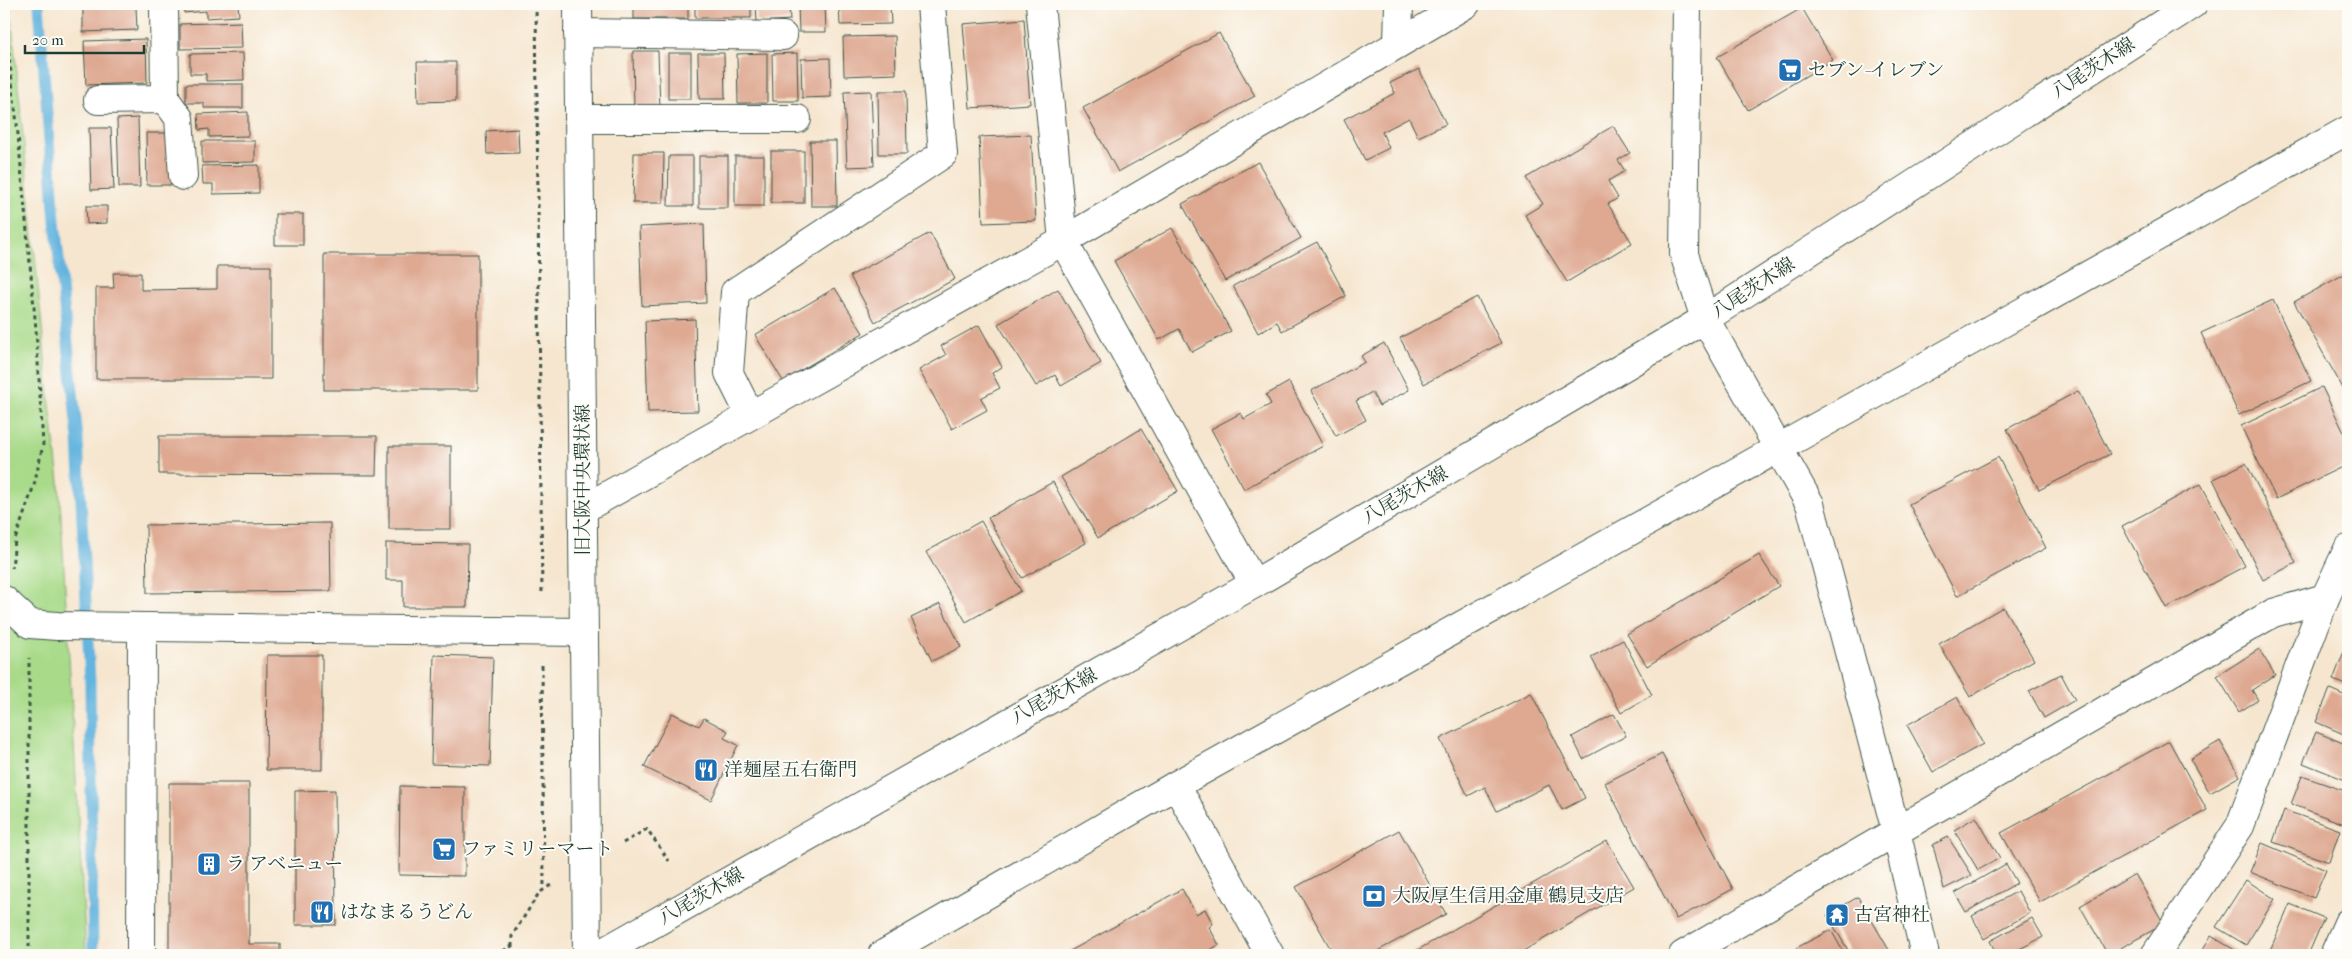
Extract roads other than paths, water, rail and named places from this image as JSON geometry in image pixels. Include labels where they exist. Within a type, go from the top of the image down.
[{"type":"street","points":[[164,4],[165,99],[179,118],[183,176]]},
{"type":"street","name":"旧大阪中央環状線","points":[[578,4],[587,955]]},
{"type":"street","points":[[750,415],[729,373],[735,292],[943,154],[931,4]]},
{"type":"street","points":[[1040,4],[1064,241],[1254,584]]},
{"type":"street","points":[[1398,43],[1399,4]]},
{"type":"street","points":[[583,509],[1064,241],[1466,4]]},
{"type":"street","points":[[1687,4],[1684,254],[1705,319],[1810,504],[1896,831],[1925,955]]},
{"type":"street","name":"八尾茨木線","points":[[598,955],[1254,584],[1705,319],[2193,4]]},
{"type":"street","points":[[578,33],[783,36]]},
{"type":"street","points":[[98,100],[165,99]]},
{"type":"street","points":[[579,119],[797,119]]},
{"type":"street","points":[[882,955],[1176,785],[2348,130]]},
{"type":"street","points":[[2155,955],[2240,826],[2325,598],[2348,549]]},
{"type":"street","points":[[1683,955],[2273,613],[2325,598]]},
{"type":"street","points":[[6,602],[30,624],[57,626],[583,632]]},
{"type":"street","points":[[130,628],[141,955]]},
{"type":"street","points":[[1176,785],[1270,955]]},
{"type":"street","points":[[2334,955],[2348,923]]},
{"type":"waterway","points":[[39,4],[55,221],[78,439],[90,682],[93,955]]},
{"type":"place","name":"セブン-イレブン","points":[[1790,70]]},
{"type":"place","name":"洋麺屋五右衛門","points":[[706,770]]},
{"type":"place","name":"ファミリーマート","points":[[444,849]]},
{"type":"place","name":"ラ アベニュー","points":[[209,864]]},
{"type":"place","name":"大阪厚生信用金庫 鶴見支店","points":[[1374,896]]},
{"type":"place","name":"はなまるうどん","points":[[322,912]]},
{"type":"place","name":"古宮神社","points":[[1837,915]]}]
